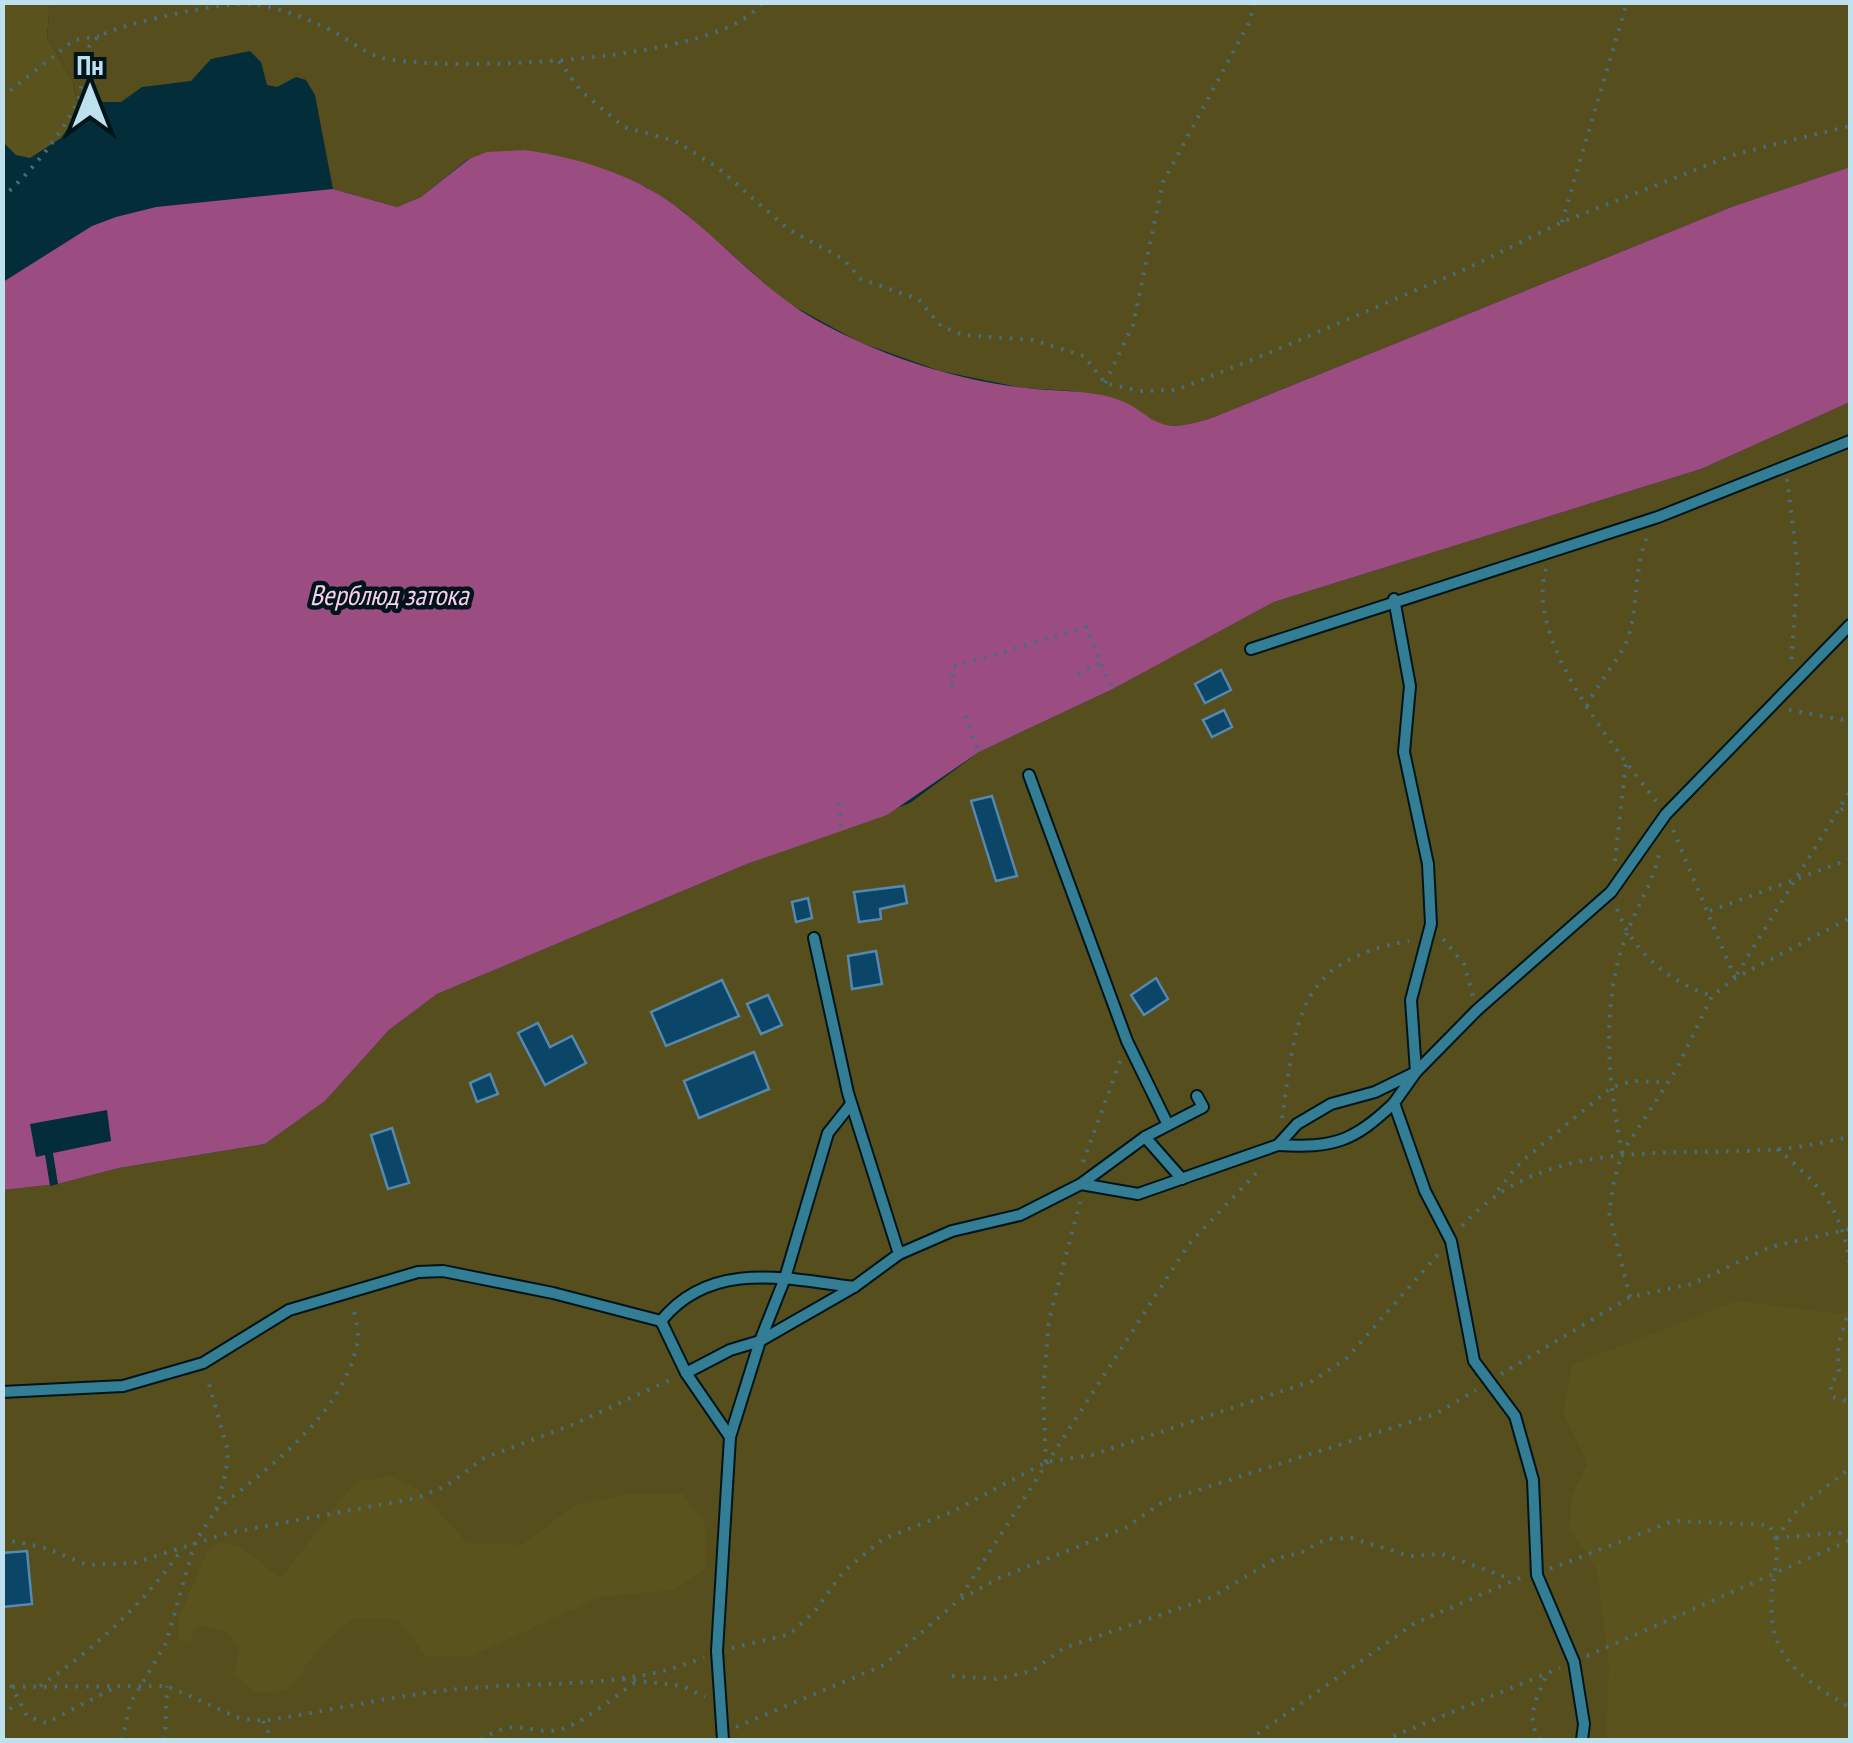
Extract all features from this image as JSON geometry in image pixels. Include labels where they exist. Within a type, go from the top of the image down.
[{"type":"lane","points":[[1251,648],[1658,517],[1786,470],[1850,441]]},
{"type":"lane","points":[[1394,599],[1410,686],[1404,752],[1428,864],[1431,924],[1411,1000],[1416,1072]]},
{"type":"lane","points":[[1081,1184],[1138,1194],[1278,1145],[1343,1143],[1368,1129],[1394,1104],[1416,1072],[1477,1010],[1611,892],[1666,814],[1850,625]]},
{"type":"lane","points":[[1029,775],[1127,1042],[1168,1125]]},
{"type":"lane","points":[[814,938],[852,1104],[899,1254]]},
{"type":"lane","points":[[1278,1145],[1298,1124],[1330,1104],[1375,1092],[1416,1072]]},
{"type":"lane","points":[[686,1372],[730,1350],[760,1341],[854,1287],[899,1254],[952,1231],[1020,1214],[1081,1184],[1145,1137],[1203,1107],[1197,1096]]},
{"type":"lane","points":[[723,1737],[716,1651],[730,1436],[785,1278],[828,1133],[852,1104]]},
{"type":"lane","points":[[1394,1104],[1425,1191],[1451,1241],[1474,1362],[1515,1416],[1533,1480],[1537,1575],[1574,1662],[1584,1724],[1582,1740]]},
{"type":"lane","points":[[1145,1137],[1182,1178]]},
{"type":"lane","points":[[2,1392],[123,1386],[203,1363],[289,1310],[418,1272],[443,1271],[554,1293],[661,1321],[686,1372],[730,1436]]},
{"type":"lane","points":[[661,1321],[676,1304],[707,1282],[785,1278],[854,1287]]},
{"type":"path","points":[[2,98],[74,40],[134,23],[250,3],[344,35],[379,58],[456,63],[589,60],[695,38],[753,17],[762,2]]},
{"type":"path","points":[[1105,382],[1134,325],[1163,182],[1250,21],[1254,2]]},
{"type":"path","points":[[1562,222],[1626,2]]},
{"type":"path","points":[[2,198],[27,174],[78,101],[86,52],[99,36]]},
{"type":"path","points":[[559,61],[581,91],[624,127],[676,141],[718,167],[788,229],[843,259],[861,279],[918,299],[941,326],[963,335],[1033,340],[1084,356],[1105,382],[1140,390],[1176,390],[1468,268],[1562,222],[1736,154],[1850,126]]},
{"type":"path","points":[[1786,470],[1798,567],[1790,686]]},
{"type":"path","points":[[1588,706],[1600,678],[1627,642],[1639,559],[1658,517]]},
{"type":"path","points":[[1552,550],[1542,582],[1546,629],[1588,706],[1666,814],[1710,910],[1735,978]]},
{"type":"path","points":[[952,688],[954,667],[1086,627],[1113,690]]},
{"type":"path","points":[[1078,674],[1102,662]]},
{"type":"path","points":[[1770,707],[1850,721]]},
{"type":"path","points":[[966,716],[979,752]]},
{"type":"path","points":[[1626,761],[1611,892],[1626,935],[1658,968],[1686,987],[1712,996]]},
{"type":"path","points":[[1735,978],[1850,791]]},
{"type":"path","points":[[839,803],[842,833]]},
{"type":"path","points":[[1837,813],[1850,804]]},
{"type":"path","points":[[1630,1297],[1610,1212],[1622,1154],[1607,1032],[1626,935],[1656,874],[1661,844]]},
{"type":"path","points":[[1710,910],[1850,860]]},
{"type":"path","points":[[1622,1154],[1668,1082],[1712,996],[1735,978],[1850,918]]},
{"type":"path","points":[[1431,924],[1464,964],[1477,1010]]},
{"type":"path","points":[[958,1600],[1189,1244],[1249,1185],[1278,1145],[1304,1004],[1332,966],[1373,948],[1427,938]]},
{"type":"path","points":[[1046,1462],[1042,1393],[1050,1320],[1080,1207],[1083,1160],[1127,1042]]},
{"type":"path","points":[[2,1687],[167,1686],[239,1718],[264,1722],[483,1687],[548,1687],[662,1671],[716,1651],[790,1634],[815,1611],[843,1572],[883,1539],[980,1499],[1046,1462],[1092,1455],[1312,1381],[1346,1360],[1520,1163],[1612,1087],[1633,1081],[1668,1082]]},
{"type":"path","points":[[1496,1194],[1586,1157],[1778,1149],[1850,1137]]},
{"type":"path","points":[[1778,1149],[1828,1198],[1848,1230],[1850,1267]]},
{"type":"path","points":[[723,1737],[884,1666],[958,1600],[999,1578],[1127,1527],[1164,1501],[1435,1414],[1630,1297],[1692,1284],[1770,1248],[1848,1230]]},
{"type":"path","points":[[122,1740],[130,1704],[166,1643],[196,1542],[216,1510],[287,1452],[332,1399],[358,1343],[351,1292]]},
{"type":"path","points":[[1850,1308],[1838,1346],[1838,1373],[1830,1385],[1834,1397],[1850,1402]]},
{"type":"path","points":[[203,1363],[228,1451],[216,1510]]},
{"type":"path","points":[[2,1539],[46,1548],[88,1565],[134,1564],[196,1542],[417,1498],[446,1486],[484,1458],[574,1424],[686,1372]]},
{"type":"path","points":[[1776,1538],[1798,1508],[1850,1468]]},
{"type":"path","points":[[1250,1740],[1415,1623],[1510,1579],[1537,1575],[1673,1521],[1769,1526],[1780,1545],[1770,1601],[1784,1657],[1801,1679],[1850,1708]]},
{"type":"path","points":[[1776,1538],[1850,1532]]},
{"type":"path","points":[[952,1676],[996,1679],[1032,1671],[1064,1648],[1212,1597],[1274,1559],[1302,1552],[1326,1538],[1351,1538],[1410,1556],[1442,1554],[1510,1579]]},
{"type":"path","points":[[1384,1740],[1574,1662],[1850,1540]]},
{"type":"path","points":[[40,1686],[90,1652],[153,1590],[186,1545]]},
{"type":"path","points":[[1540,1740],[1534,1731],[1532,1711],[1548,1672]]},
{"type":"path","points":[[608,1679],[640,1680],[700,1692],[722,1715]]},
{"type":"path","points":[[481,1740],[514,1724],[539,1730],[565,1728],[640,1680]]},
{"type":"path","points":[[11,1685],[26,1716],[46,1724],[114,1688]]},
{"type":"path","points":[[165,1740],[167,1686]]},
{"type":"path","points":[[2,1716],[18,1702]]},
{"type":"path","points":[[264,1722],[272,1740]]},
{"type":"shaded area","points":[[3,2],[50,3],[47,37],[73,82],[79,113],[61,138],[30,158],[16,155],[3,142]]},
{"type":"shaded area","points":[[50,2],[1850,3],[1850,167],[1734,206],[1214,417],[1191,425],[1162,426],[1137,410],[1072,391],[1023,388],[940,371],[859,342],[786,302],[683,211],[646,187],[525,150],[468,159],[421,197],[397,207],[333,189],[315,95],[306,80],[296,77],[277,87],[267,85],[261,62],[250,51],[211,59],[191,81],[142,87],[121,102],[95,102],[79,113],[73,82],[47,37]]},
{"type":"shaded area","points":[[1850,402],[1850,1740],[3,1740],[3,1190],[58,1184],[119,1168],[265,1144],[325,1101],[389,1030],[437,994],[747,864],[910,803],[979,752],[1113,689],[1274,602],[1701,469]]},
{"type":"shaded area","points":[[1737,1301],[1840,1314],[1850,1311],[1850,1726],[1845,1740],[1606,1740],[1609,1664],[1597,1571],[1570,1527],[1572,1495],[1588,1463],[1563,1413],[1572,1365]]},
{"type":"shaded area","points":[[390,1476],[418,1489],[467,1543],[522,1545],[574,1506],[627,1494],[683,1494],[705,1524],[706,1567],[674,1590],[600,1597],[469,1657],[426,1656],[398,1619],[351,1619],[316,1651],[289,1690],[256,1693],[234,1674],[240,1648],[227,1631],[197,1625],[189,1642],[179,1641],[179,1618],[208,1549],[223,1542],[241,1548],[281,1578],[355,1482]]},
{"type":"water","name":"Верблюд затока","points":[[525,150],[589,164],[650,190],[686,214],[798,309],[865,344],[971,379],[1102,395],[1120,400],[1152,420],[1175,426],[1214,417],[1734,206],[1850,167],[1850,402],[1701,469],[1274,602],[1113,689],[979,752],[887,815],[747,864],[437,994],[389,1030],[325,1101],[265,1144],[119,1168],[58,1184],[3,1190],[3,282],[92,226],[116,217],[156,207],[333,189],[397,207],[421,197],[469,159],[487,152]]},
{"type":"pier","points":[[107,1110],[111,1141],[53,1153],[58,1184],[50,1186],[45,1155],[36,1157],[30,1124]]},
{"type":"building","points":[[1221,670],[1231,690],[1205,703],[1195,684]]},
{"type":"building","points":[[1224,710],[1232,727],[1212,737],[1203,720]]},
{"type":"building","points":[[992,796],[1017,876],[996,881],[971,801]]},
{"type":"building","points":[[904,886],[907,903],[880,909],[881,919],[859,922],[854,892]]},
{"type":"building","points":[[808,898],[812,918],[796,922],[792,902]]},
{"type":"building","points":[[876,951],[882,984],[852,989],[848,956]]},
{"type":"building","points":[[1156,978],[1168,999],[1144,1015],[1131,995]]},
{"type":"building","points":[[722,980],[739,1016],[666,1046],[651,1012]]},
{"type":"building","points":[[768,995],[782,1025],[761,1034],[747,1004]]},
{"type":"building","points":[[538,1023],[550,1047],[572,1036],[586,1063],[545,1085],[518,1033]]},
{"type":"building","points":[[754,1052],[769,1089],[699,1118],[684,1081]]},
{"type":"building","points":[[490,1074],[498,1094],[477,1102],[470,1083]]},
{"type":"building","points":[[392,1128],[409,1183],[388,1189],[371,1135]]},
{"type":"building","points":[[27,1551],[32,1604],[2,1607],[2,1553]]}]
